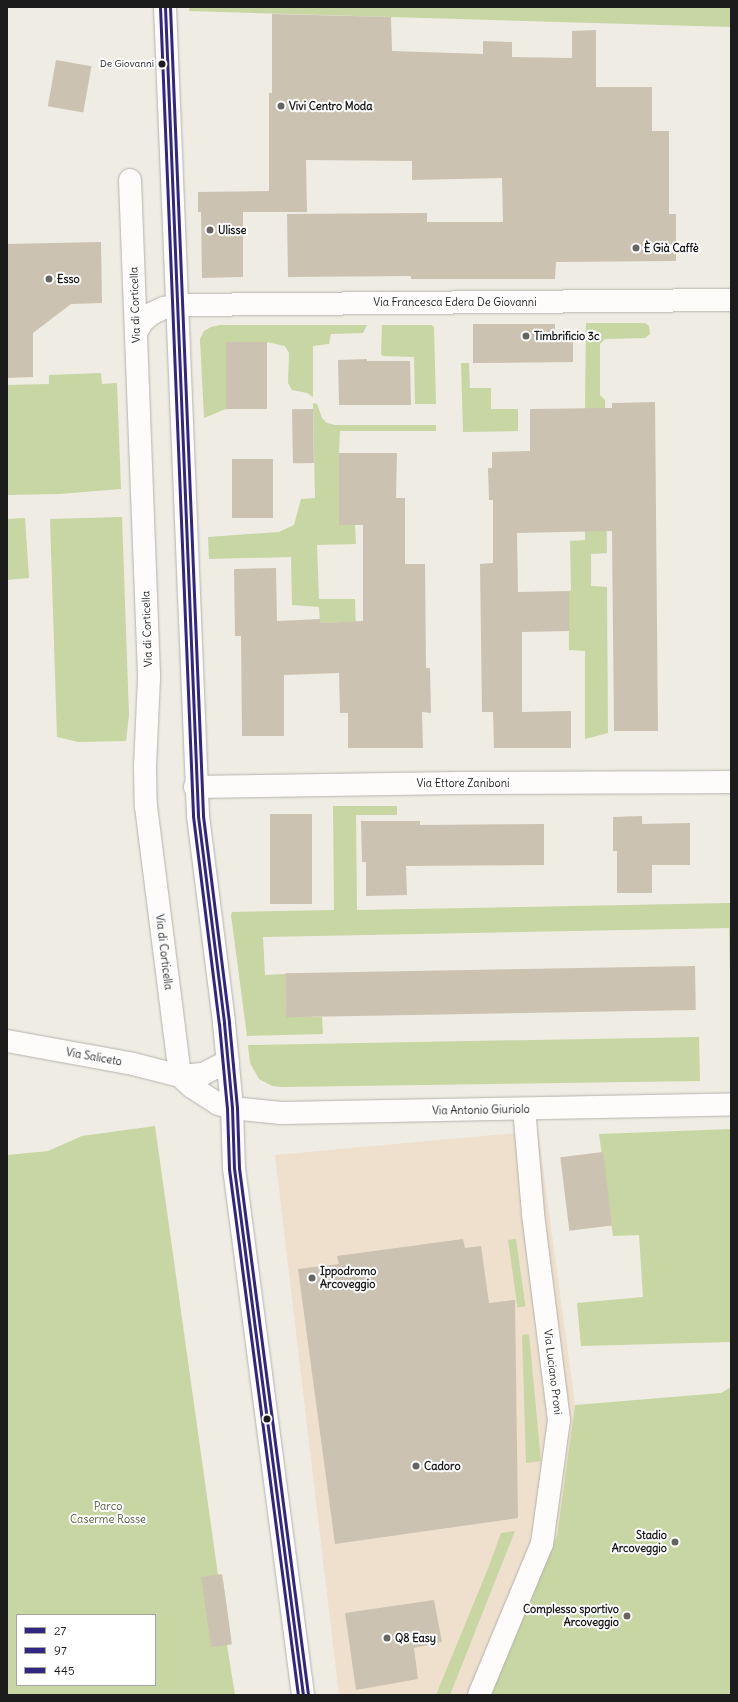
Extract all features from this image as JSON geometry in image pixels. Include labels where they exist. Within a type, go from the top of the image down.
[{"type":"main road","points":[[166,7],[195,787],[228,1061],[232,1108],[234,1168],[303,1695]]},
{"type":"main road","name":"Via di Corticella","points":[[130,180],[150,697],[145,767],[146,806],[180,1076]]},
{"type":"main road","name":"Via Francesca Edera De Giovanni","points":[[136,333],[142,322],[151,314],[164,308],[178,305],[731,300]]},
{"type":"main road","name":"Via Ettore Zaniboni","points":[[195,787],[465,783],[731,782]]},
{"type":"main road","name":"Via Saliceto","points":[[7,1041],[133,1064],[180,1076]]},
{"type":"main road","points":[[180,1076],[203,1074],[228,1061]]},
{"type":"main road","name":"Via Antonio Giuriolo","points":[[180,1076],[192,1087],[208,1098],[232,1108],[306,1113],[731,1104]]},
{"type":"main road","name":"Via Luciano Proni","points":[[479,1695],[542,1544],[559,1420],[533,1213],[524,1109]]},
{"type":"shaded area","points":[[538,1131],[575,1405],[557,1536],[489,1695],[339,1695],[275,1155]]},
{"type":"green space","points":[[190,7],[731,7],[731,27],[189,11]]},
{"type":"green space","points":[[586,323],[645,323],[649,326],[650,334],[645,338],[605,339],[600,344],[600,395],[605,400],[607,553],[591,554],[591,586],[607,587],[608,733],[585,739],[585,651],[569,650],[569,591],[571,590],[570,541],[585,540]]},
{"type":"green space","points":[[220,325],[367,325],[363,333],[331,334],[329,344],[313,346],[313,397],[307,393],[292,390],[288,383],[289,353],[285,346],[267,342],[226,342],[226,409],[204,418],[200,339],[204,331],[211,327]]},
{"type":"green space","points":[[382,325],[432,325],[434,327],[436,404],[415,404],[414,357],[383,356],[381,354]]},
{"type":"green space","points":[[461,363],[469,363],[470,388],[491,388],[491,409],[518,409],[518,431],[463,432]]},
{"type":"green space","points":[[101,373],[102,384],[117,383],[121,489],[59,494],[7,495],[7,385],[49,384],[49,375]]},
{"type":"green space","points":[[313,403],[317,404],[322,418],[327,423],[335,425],[436,425],[436,431],[340,431],[339,453],[355,525],[356,544],[317,545],[319,599],[355,599],[356,633],[344,622],[320,623],[319,607],[292,605],[291,557],[209,559],[208,537],[279,532],[294,525],[301,499],[315,498]]},
{"type":"green space","points":[[122,517],[129,715],[126,741],[78,742],[57,737],[50,519]]},
{"type":"green space","points":[[25,518],[29,578],[7,580],[7,519]]},
{"type":"green space","points":[[333,806],[397,806],[397,815],[356,815],[357,910],[731,903],[731,1028],[729,928],[263,937],[265,975],[285,974],[286,1017],[322,1017],[323,1034],[247,1036],[231,915],[232,912],[334,910]]},
{"type":"green space","points":[[699,1037],[700,1081],[283,1087],[272,1086],[259,1079],[250,1063],[248,1045]]},
{"type":"green space","name":"Parco Caserme Rosse","points":[[155,1126],[218,1575],[223,1580],[227,1608],[231,1639],[227,1645],[235,1695],[7,1695],[7,1155],[48,1151],[82,1136]]},
{"type":"green space","points":[[731,1129],[731,1342],[581,1346],[577,1303],[643,1297],[639,1235],[613,1236],[599,1134]]},
{"type":"green space","points":[[516,1239],[525,1306],[518,1307],[508,1240]]},
{"type":"green space","points":[[529,1334],[541,1461],[526,1463],[522,1335]]},
{"type":"green space","name":"Complesso sportivo Arcoveggio","points":[[731,1387],[731,1695],[489,1695],[557,1536],[575,1405],[721,1393]]},
{"type":"green space","points":[[515,1531],[450,1695],[436,1695],[501,1533]]},
{"type":"building","points":[[272,14],[391,17],[392,51],[483,54],[483,41],[512,42],[512,57],[572,58],[572,31],[596,30],[596,87],[652,87],[652,131],[669,131],[669,214],[676,214],[676,261],[556,262],[555,279],[411,279],[411,276],[288,277],[287,214],[427,213],[427,222],[503,222],[502,178],[412,180],[412,161],[306,160],[307,212],[243,212],[243,277],[202,278],[201,212],[198,212],[198,192],[269,191],[269,93],[272,93]]},
{"type":"building","points":[[56,60],[91,66],[83,113],[48,106]]},
{"type":"building","points":[[101,242],[102,303],[71,304],[33,333],[33,377],[7,378],[7,244]]},
{"type":"building","points":[[473,324],[555,324],[555,338],[573,338],[573,362],[473,363]]},
{"type":"building","points":[[226,342],[267,342],[267,409],[226,409]]},
{"type":"building","points":[[367,359],[367,361],[410,361],[411,405],[339,405],[338,360]]},
{"type":"building","points":[[655,402],[658,731],[614,731],[612,531],[517,533],[518,592],[569,591],[569,631],[522,632],[522,712],[571,711],[571,748],[494,748],[493,712],[482,712],[480,564],[493,563],[493,500],[489,500],[488,468],[492,468],[492,452],[530,451],[530,409],[612,408],[612,403]]},
{"type":"building","points":[[292,409],[313,409],[314,463],[293,463]]},
{"type":"building","points":[[339,453],[397,453],[396,498],[405,498],[405,564],[425,564],[426,668],[430,668],[431,713],[422,712],[423,748],[348,748],[348,713],[340,713],[339,673],[284,675],[284,736],[242,736],[241,636],[235,636],[234,569],[276,568],[277,621],[320,619],[320,623],[363,621],[363,525],[339,525]]},
{"type":"building","points":[[232,459],[273,459],[273,518],[232,518]]},
{"type":"building","points":[[270,814],[312,814],[312,904],[270,904]]},
{"type":"building","points":[[642,816],[642,824],[690,823],[690,865],[652,865],[652,893],[617,893],[617,851],[613,851],[613,817]]},
{"type":"building","points":[[361,821],[420,821],[420,825],[544,824],[544,865],[406,866],[407,895],[366,896],[366,862],[362,862]]},
{"type":"building","points":[[695,966],[696,1010],[286,1017],[285,973]]},
{"type":"building","points":[[603,1152],[612,1225],[569,1231],[560,1157]]},
{"type":"building","points":[[463,1239],[465,1248],[481,1246],[489,1303],[515,1300],[518,1518],[335,1544],[298,1269],[339,1264],[337,1256]]},
{"type":"building","points":[[222,1574],[232,1644],[211,1647],[201,1577]]},
{"type":"building","points":[[434,1600],[442,1642],[414,1648],[418,1679],[356,1690],[345,1613]]},
{"type":"transit line","name":"97","points":[[160,7],[193,816],[219,1024],[227,1108],[229,1169],[298,1695]]},
{"type":"transit line","name":"27","points":[[165,7],[198,816],[224,1023],[232,1108],[234,1168],[303,1695]]},
{"type":"transit line","name":"445","points":[[170,7],[203,816],[229,1023],[237,1108],[239,1168],[308,1694]]},
{"type":"place","name":"De Giovanni","points":[[162,64]]},
{"type":"place","name":"Vivi Centro Moda","points":[[281,106]]},
{"type":"place","name":"Ulisse","points":[[210,230]]},
{"type":"place","name":"È Già Caffè","points":[[636,248]]},
{"type":"place","name":"Esso","points":[[49,279]]},
{"type":"place","name":"Timbrificio 3c","points":[[526,336]]},
{"type":"place","name":"Ippodromo Arcoveggio","points":[[312,1278]]},
{"type":"place","name":"Cadoro","points":[[416,1466]]},
{"type":"place","name":"Stadio Arcoveggio","points":[[675,1542]]},
{"type":"place","name":"Complesso sportivo Arcoveggio","points":[[627,1616]]},
{"type":"place","name":"Q8 Easy","points":[[387,1638]]}]
